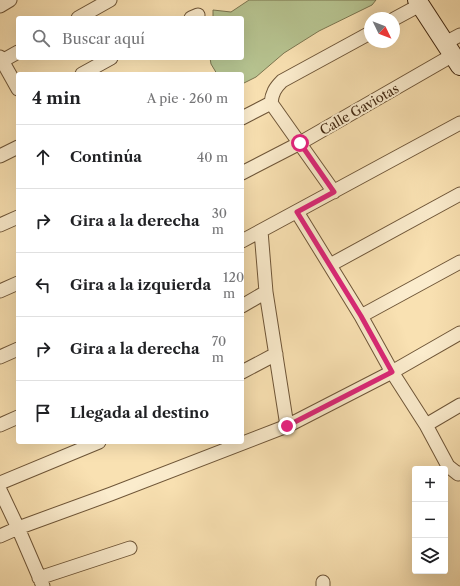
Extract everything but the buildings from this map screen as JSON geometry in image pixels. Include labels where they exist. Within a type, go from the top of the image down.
[{"type":"street","points":[[0,6],[10,0]]},
{"type":"street","points":[[82,16],[110,0]]},
{"type":"street","points":[[400,15],[419,2],[454,50]]},
{"type":"street","points":[[334,192],[271,103],[272,93],[276,86],[282,81],[364,36]]},
{"type":"street","name":"Calle Gaviotas","points":[[244,172],[300,143],[454,50]]},
{"type":"street","points":[[16,54],[2,65],[16,86]]},
{"type":"street","points":[[86,72],[107,60]]},
{"type":"street","points":[[244,117],[271,103]]},
{"type":"street","points":[[244,241],[460,123]]},
{"type":"street","points":[[0,156],[16,148]]},
{"type":"street","points":[[330,265],[460,194]]},
{"type":"street","points":[[297,212],[361,316],[392,372],[426,425],[448,466],[459,473]]},
{"type":"street","points":[[0,225],[16,218]]},
{"type":"street","points":[[262,231],[266,292],[287,426]]},
{"type":"street","points":[[361,316],[460,262]]},
{"type":"street","points":[[0,291],[16,284]]},
{"type":"street","points":[[244,305],[266,292]]},
{"type":"street","points":[[244,443],[287,426],[392,372],[460,333]]},
{"type":"street","points":[[0,357],[16,350]]},
{"type":"street","points":[[244,371],[276,354]]},
{"type":"street","points":[[426,425],[460,405]]},
{"type":"street","points":[[0,425],[16,418]]},
{"type":"street","points":[[92,444],[1,491],[41,582],[130,548]]},
{"type":"street","points":[[0,536],[240,444]]},
{"type":"green space","points":[[249,0],[376,0],[372,5],[319,31],[284,53],[256,77],[244,83],[244,72],[216,72],[211,64],[210,60],[244,60],[244,16],[213,16],[213,10],[231,12]]},
{"type":"route","points":[[287,426],[392,372],[361,316],[297,212],[334,192],[300,143]]}]
